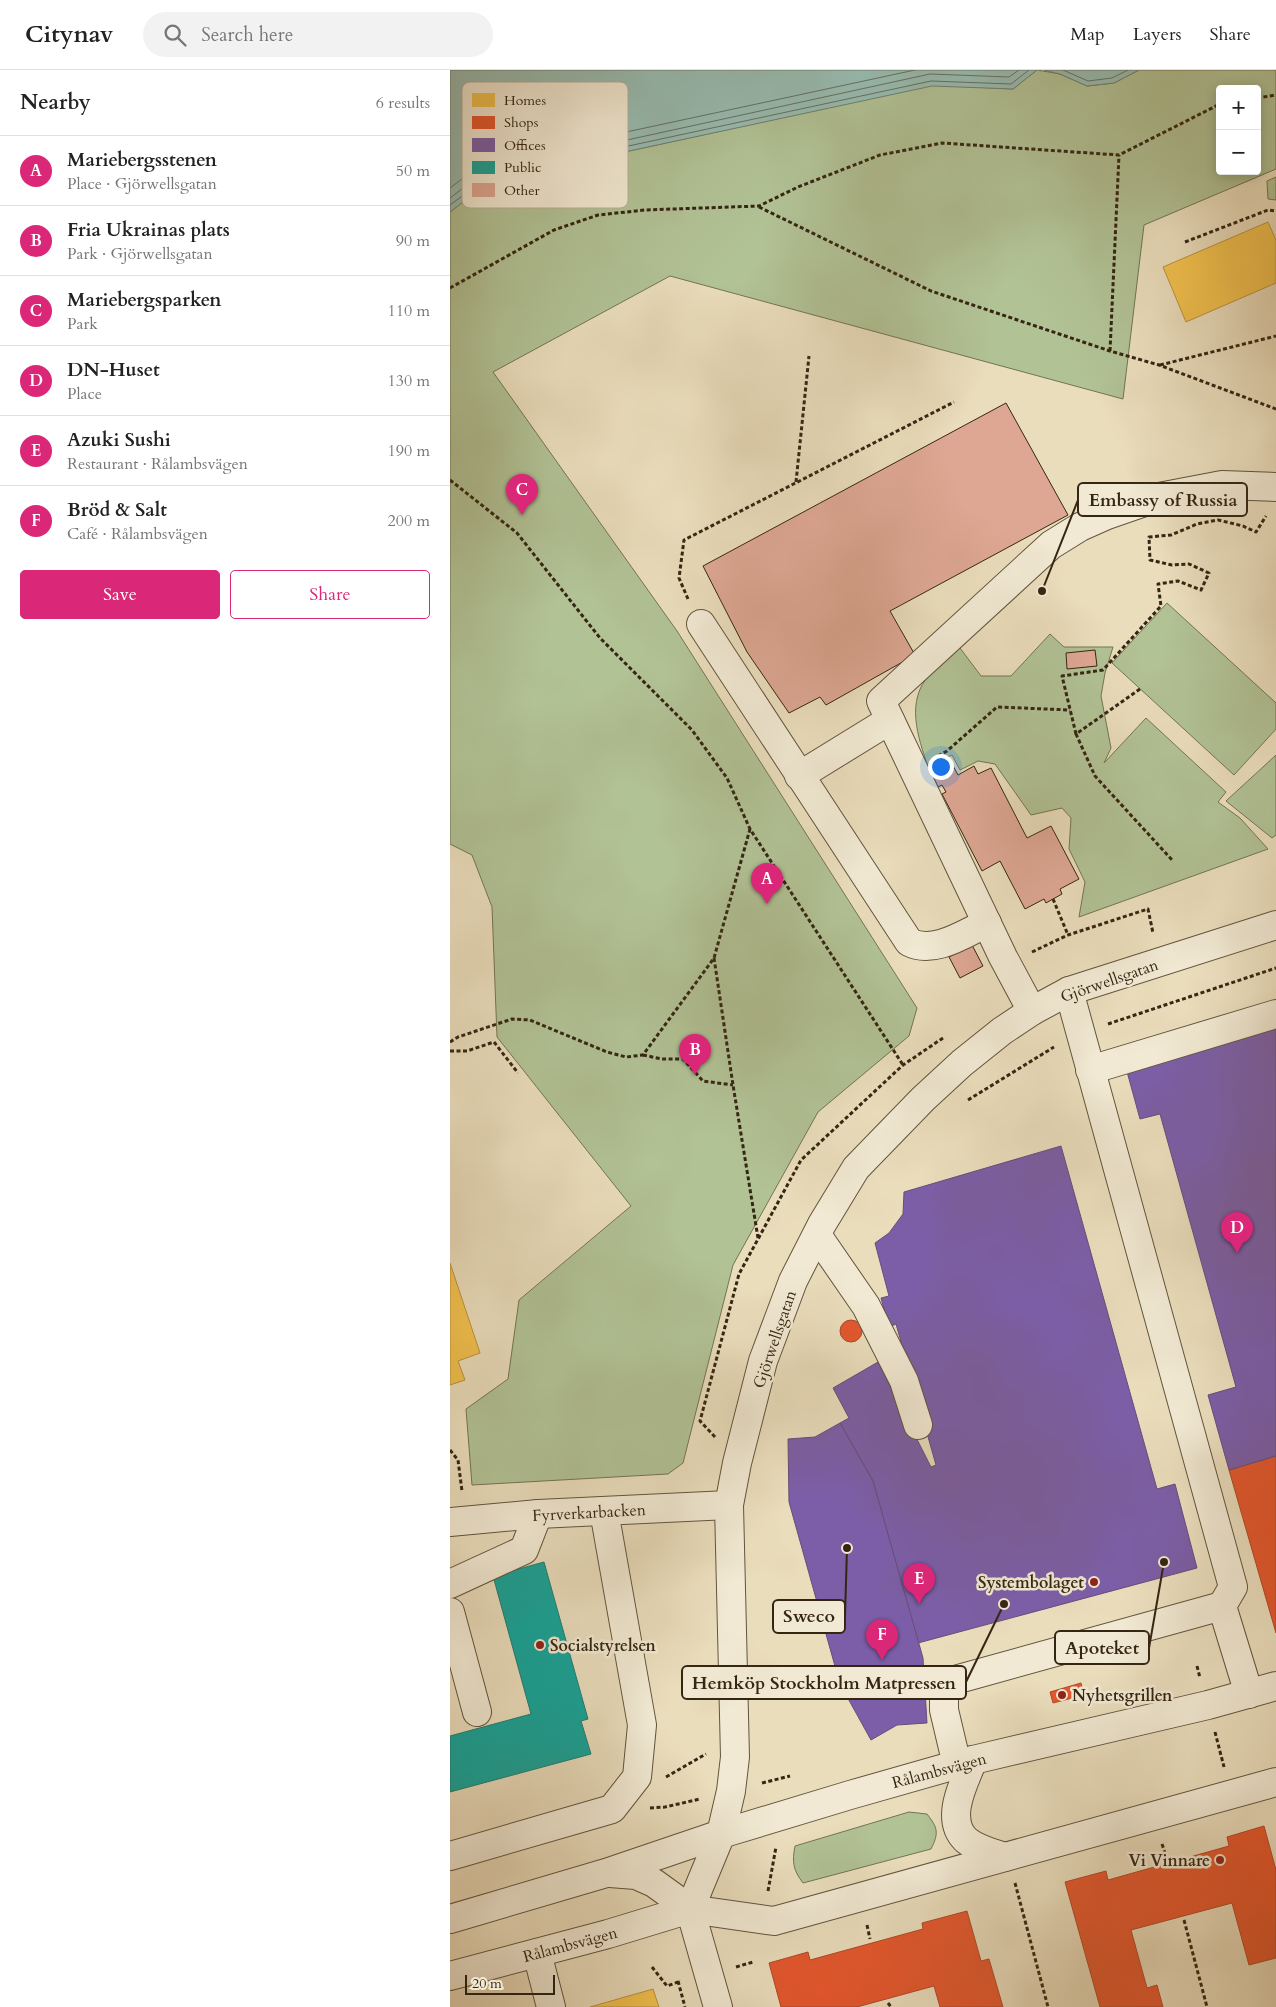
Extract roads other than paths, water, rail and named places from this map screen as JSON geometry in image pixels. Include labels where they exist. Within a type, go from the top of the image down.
[{"type":"street","points":[[1032,1011],[987,924],[881,700],[1051,545],[1080,527],[1107,515],[1159,497],[1222,485],[1273,498]]},
{"type":"street","points":[[701,624],[909,942],[916,946],[936,946],[987,924]]},
{"type":"street","points":[[800,776],[890,720]]},
{"type":"street","name":"Gjörwellsgatan","points":[[690,1909],[721,1834],[731,1792],[735,1757],[729,1505],[737,1463],[764,1361],[793,1281],[856,1168],[923,1099],[988,1042],[1032,1011],[1069,991],[1276,925]]},
{"type":"street","points":[[1005,1856],[974,1845],[965,1839],[959,1827],[956,1813],[965,1762],[944,1710],[944,1683],[1222,1606],[1233,1587],[1069,991]]},
{"type":"street","points":[[1090,1070],[1276,1014]]},
{"type":"street","points":[[817,1235],[866,1306],[904,1381],[918,1425]]},
{"type":"street","name":"Fyrverkarbacken","points":[[450,1522],[538,1514],[729,1505]]},
{"type":"street","points":[[450,1856],[612,1809],[637,1777],[642,1724],[604,1511]]},
{"type":"street","points":[[450,1584],[524,1550],[538,1514]]},
{"type":"street","points":[[1222,1606],[1248,1694]]},
{"type":"street","points":[[450,1612],[476,1712]]},
{"type":"street","name":"Rålambsvägen","points":[[450,1919],[606,1873],[721,1834],[965,1762],[1208,1705],[1276,1686]]},
{"type":"street","name":"Rålambsvägen","points":[[450,1976],[690,1909],[774,1921],[1276,1782]]},
{"type":"street","name":"Rålambsvägen","points":[[606,1873],[636,1875],[654,1883],[690,1909]]},
{"type":"street","points":[[450,1904],[479,1910]]},
{"type":"street","points":[[690,1909],[718,2007]]},
{"type":"street","points":[[537,1953],[551,2007]]},
{"type":"water","points":[[450,70],[1037,70],[1013,89],[932,86],[628,151],[628,82],[462,82],[462,203],[450,212]]},
{"type":"water","points":[[1044,70],[1139,70],[1114,83],[1087,86],[1060,74]]},
{"type":"place","name":"Mariebergsparken","points":[[522,515]]},
{"type":"place","name":"Embassy of Russia","points":[[1042,591]]},
{"type":"place","name":"Mariebergsstenen","points":[[767,904]]},
{"type":"place","name":"Fria Ukrainas plats","points":[[695,1075]]},
{"type":"place","name":"DN-Huset","points":[[1237,1253]]},
{"type":"place","name":"Sweco","points":[[847,1548]]},
{"type":"place","name":"Apoteket","points":[[1164,1562]]},
{"type":"place","name":"Systembolaget","points":[[1094,1582]]},
{"type":"place","name":"Azuki Sushi","points":[[919,1604]]},
{"type":"place","name":"Hemköp Stockholm Matpressen","points":[[1004,1604]]},
{"type":"place","name":"Socialstyrelsen","points":[[540,1645]]},
{"type":"place","name":"Bröd & Salt","points":[[882,1660]]},
{"type":"place","name":"Nyhetsgrillen","points":[[1062,1695]]},
{"type":"place","name":"Vi Vinnare","points":[[1220,1860]]}]
